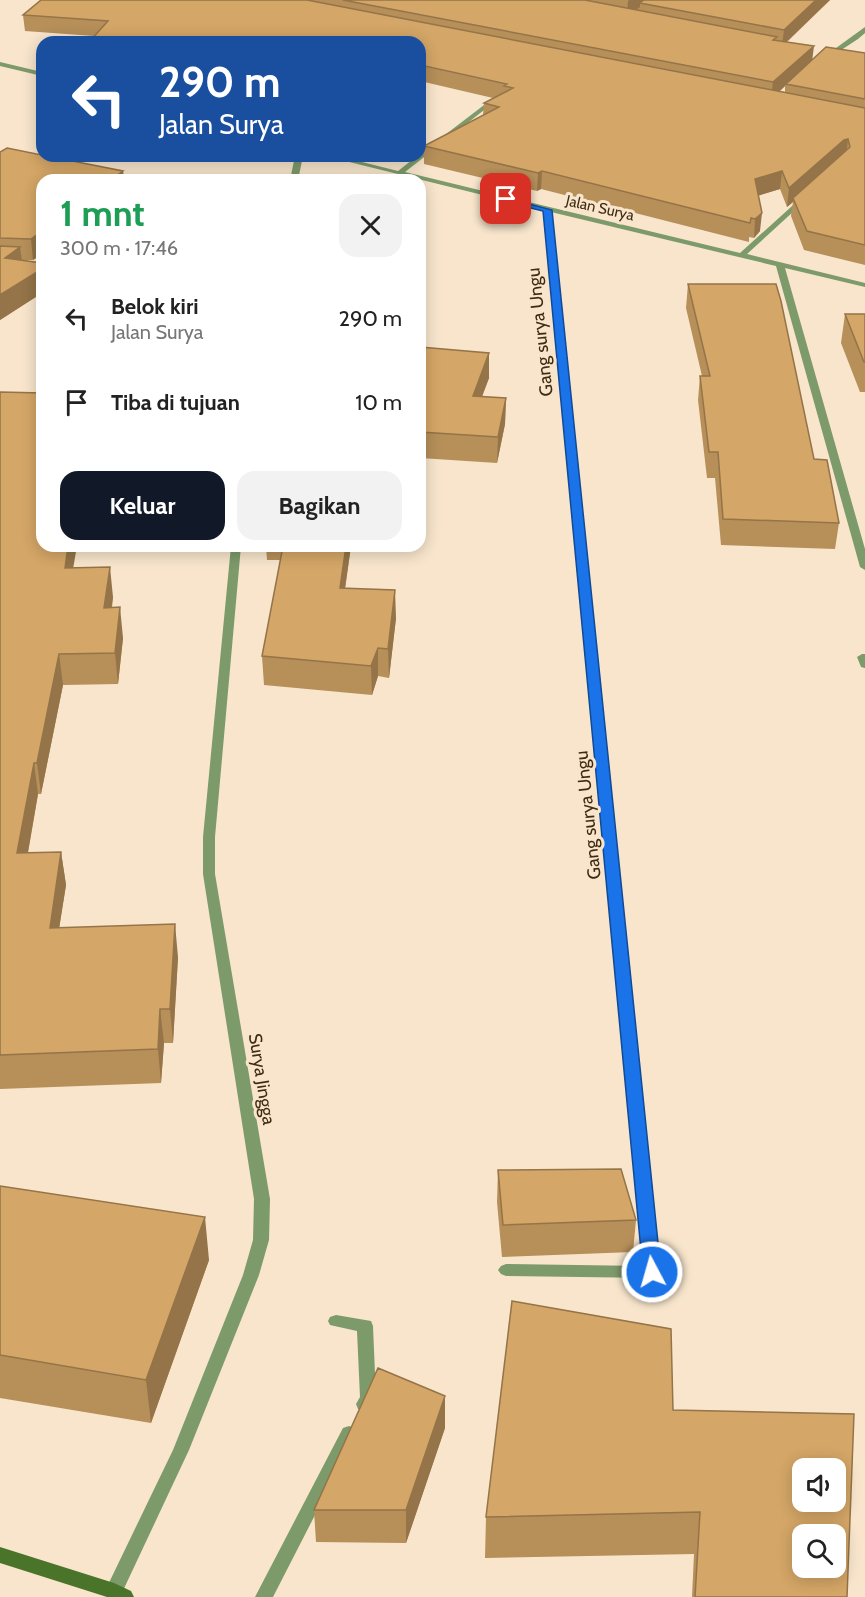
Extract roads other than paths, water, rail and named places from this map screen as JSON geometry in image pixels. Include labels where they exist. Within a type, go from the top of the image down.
[{"type":"street","points":[[824,58],[856,38],[865,28]]},
{"type":"street","points":[[856,38],[865,39]]},
{"type":"street","points":[[0,64],[36,73]]},
{"type":"street","points":[[426,153],[490,103]]},
{"type":"street","name":"Jalan Surya","points":[[356,162],[409,174]]},
{"type":"street","points":[[401,172],[414,162]]},
{"type":"street","name":"Jalan Surya","points":[[426,179],[547,210],[865,285]]},
{"type":"street","points":[[742,255],[809,192]]},
{"type":"street","name":"Gang surya Ungu","points":[[506,1270],[652,1272],[547,210]]},
{"type":"street","points":[[780,265],[865,567]]},
{"type":"street","name":"Surya Jingga","points":[[120,1594],[251,1275],[261,1240],[262,1199],[209,874],[209,837],[235,552]]},
{"type":"street","points":[[264,1597],[368,1398],[365,1326],[336,1322]]},
{"type":"street","points":[[0,1556],[120,1594]]}]
